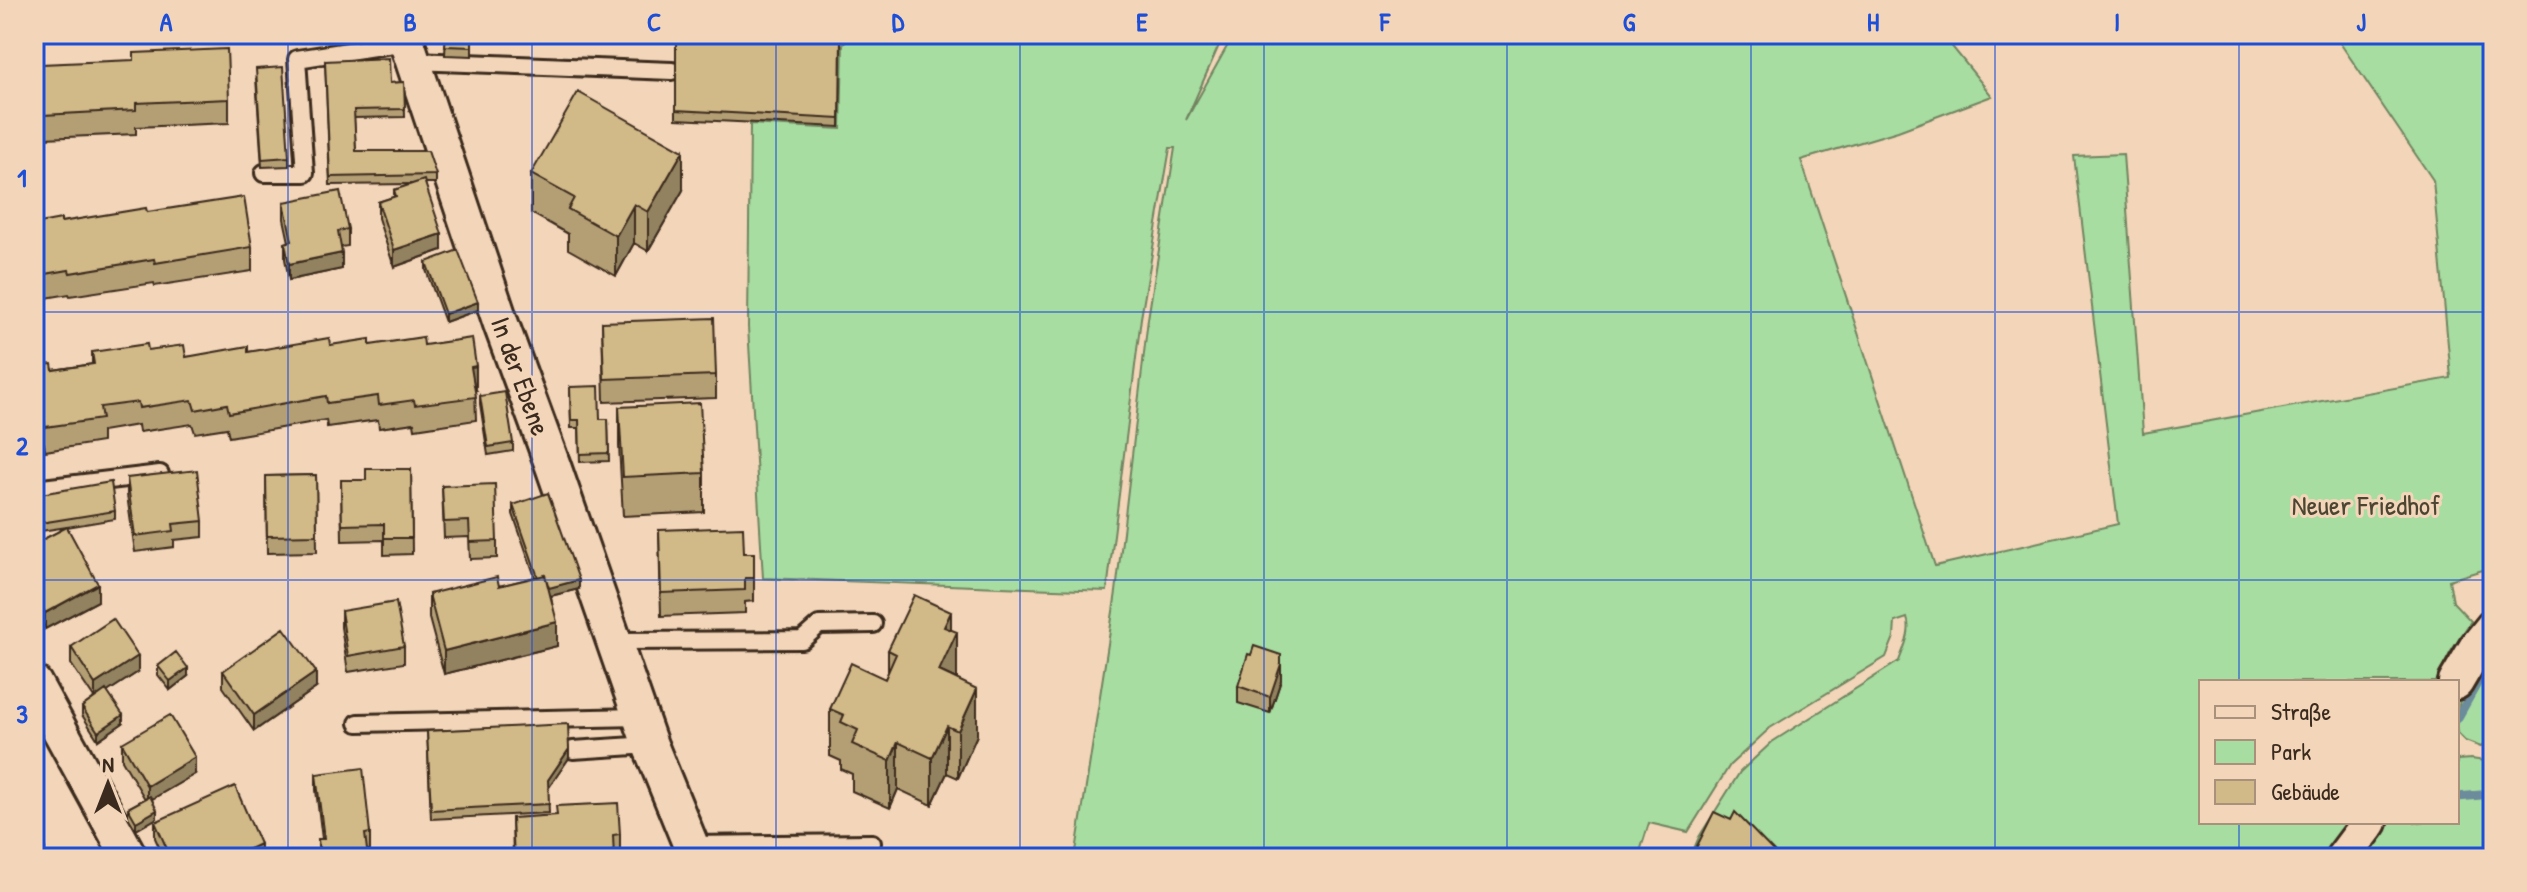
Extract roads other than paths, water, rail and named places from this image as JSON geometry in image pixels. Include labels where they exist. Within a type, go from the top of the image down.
[{"type":"street","name":"In der Ebene","points":[[408,46],[501,324],[645,731],[693,851]]},
{"type":"street","points":[[2457,680],[2493,627]]},
{"type":"street","points":[[34,683],[130,858]]},
{"type":"street","points":[[2343,858],[2368,824]]},
{"type":"lane","points":[[264,173],[305,173],[297,59],[408,46],[672,71]]},
{"type":"lane","points":[[34,489],[160,474]]},
{"type":"lane","points":[[614,641],[802,640],[819,625],[873,624]]},
{"type":"lane","points":[[358,723],[645,731]]},
{"type":"lane","points":[[573,750],[645,731]]},
{"type":"lane","points":[[693,851],[872,843]]},
{"type":"waterway","points":[[2459,715],[2493,655]]},
{"type":"waterway","points":[[2459,797],[2493,794]]},
{"type":"park label","name":"Neuer Friedhof","points":[[2366,505]]}]
